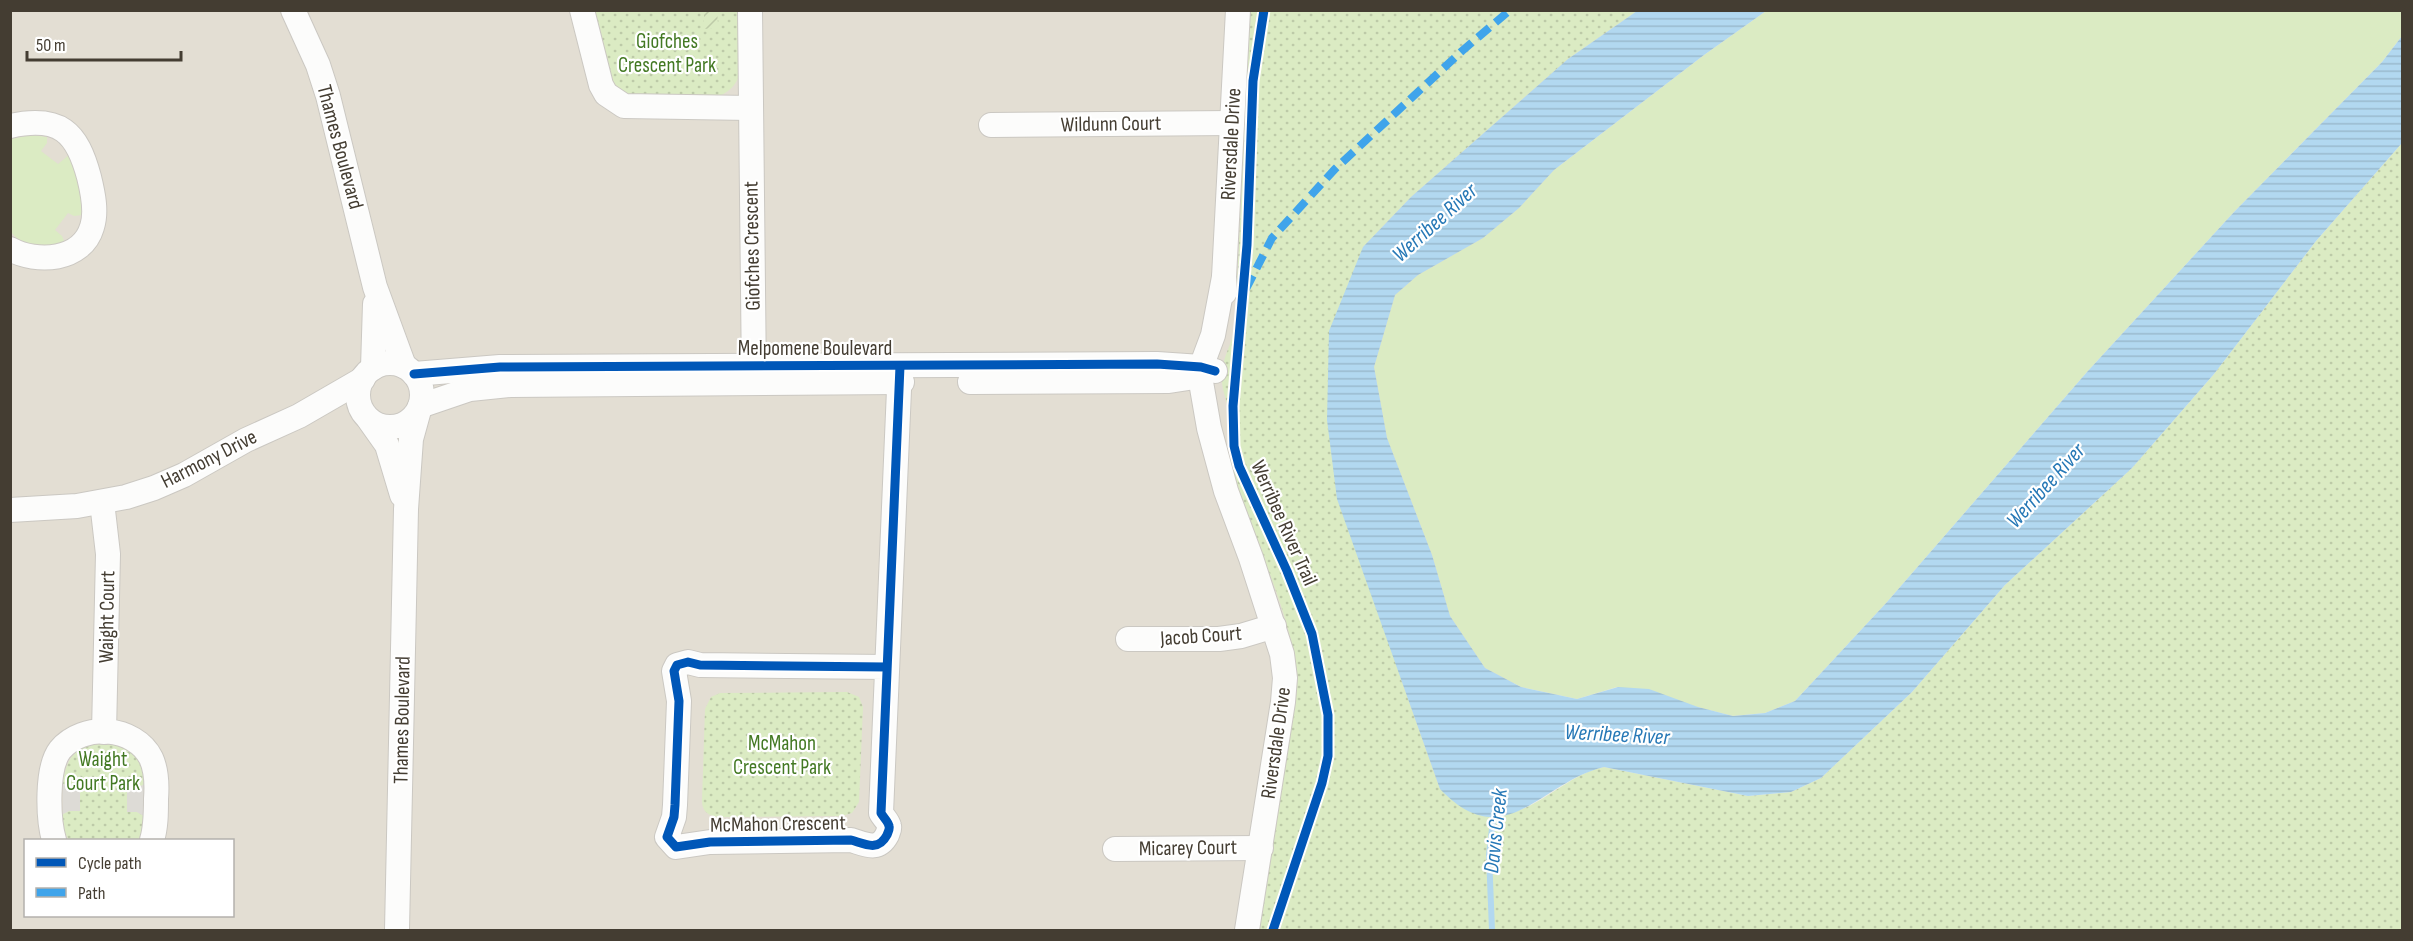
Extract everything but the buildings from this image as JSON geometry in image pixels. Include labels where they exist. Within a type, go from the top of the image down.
[{"type":"street","name":"Thames Boulevard","points":[[292,10],[310,47],[328,96],[375,287],[409,370]]},
{"type":"street","points":[[582,10],[601,85],[606,94],[615,102],[636,108],[750,108]]},
{"type":"street","name":"Giofches Crescent","points":[[750,10],[754,375]]},
{"type":"street","name":"Riversdale Drive","points":[[1238,10],[1224,277],[1228,320],[1226,336],[1206,371],[1223,420],[1217,456],[1226,491],[1274,626],[1282,654],[1285,689],[1247,930]]},
{"type":"street","points":[[10,126],[25,123],[53,125],[65,130],[76,142],[83,153],[91,186],[94,218],[88,237],[69,253],[45,258],[19,254],[10,249]]},
{"type":"street","name":"Wildunn Court","points":[[991,126],[1232,123]]},
{"type":"street","name":"Thames Boulevard","points":[[368,373],[375,351],[375,287]]},
{"type":"street","points":[[394,363],[409,370],[422,389],[420,408],[413,418],[397,427],[388,427],[368,419],[358,399],[368,373],[383,364],[394,363]]},
{"type":"street","name":"Melpomene Boulevard","points":[[409,370],[500,368],[754,375]]},
{"type":"street","name":"Melpomene Boulevard","points":[[420,408],[470,389],[510,385],[754,375],[900,374],[1169,381],[1184,380],[1206,371]]},
{"type":"street","name":"Harmony Drive","points":[[10,510],[49,509],[102,502],[145,491],[184,475],[246,440],[299,416],[368,373]]},
{"type":"street","name":"McMahon Crescent","points":[[887,667],[700,665],[688,662],[677,665],[674,671],[679,701],[675,805],[674,817],[667,837],[670,844],[676,847],[710,842],[851,840],[864,846],[875,846],[884,840],[889,831],[889,826],[881,813],[900,374]]},
{"type":"street","name":"Thames Boulevard","points":[[397,930],[406,509],[411,438],[420,408]]},
{"type":"street","name":"Harmony Drive","points":[[299,416],[345,413],[368,419]]},
{"type":"street","name":"Thames Boulevard","points":[[368,419],[387,445],[406,509]]},
{"type":"street","name":"Waight Court","points":[[102,502],[108,554],[104,732]]},
{"type":"street","name":"Jacob Court","points":[[1128,639],[1219,639],[1240,636],[1274,626]]},
{"type":"street","points":[[54,839],[50,817],[51,784],[55,759],[68,742],[79,736],[104,732],[119,733],[137,741],[152,759],[156,788],[156,822],[152,839]]},
{"type":"street","name":"Micarey Court","points":[[1115,849],[1261,848]]},
{"type":"shaded area","points":[[10,11],[1637,11],[1568,59],[1492,930],[11,930]]},
{"type":"shaded area","points":[[63,784],[80,788],[80,811],[69,811],[63,814]]},
{"type":"shaded area","points":[[145,784],[144,816],[137,812],[127,812],[127,787],[137,788]]},
{"type":"green space","name":"Giofches Crescent Park","points":[[594,11],[740,11],[739,76],[726,93],[719,96],[631,96],[613,85]]},
{"type":"green space","points":[[704,11],[717,11],[716,28],[704,29]]},
{"type":"green space","points":[[1250,11],[1637,11],[1568,59],[1411,197],[1363,247],[1401,679],[1440,789],[1493,817],[1528,806],[1576,778],[1604,767],[1748,796],[1791,792],[1821,778],[1912,692],[2005,585],[2132,468],[2214,374],[2316,241],[2402,143],[2402,930],[1259,930],[1297,690],[1295,662],[1282,609],[1235,480],[1231,456],[1230,417],[1222,378],[1224,361],[1235,328]]},
{"type":"green space","points":[[1766,11],[2402,11],[2402,36],[2382,62],[2234,212],[2087,372],[1887,602],[1795,701],[1765,713],[1733,716],[1617,687],[1577,699],[1521,687],[1485,668],[1450,616],[1432,555],[1387,438],[1374,367],[1395,295],[1418,275],[1483,238],[1519,208],[1554,170],[1704,55]]},
{"type":"green space","points":[[31,135],[47,137],[47,143],[41,151],[58,164],[69,155],[73,160],[82,198],[82,215],[74,216],[68,213],[55,230],[64,241],[51,246],[28,244],[11,232],[11,139]]},
{"type":"green space","name":"McMahon Crescent Park","points":[[847,692],[859,697],[863,707],[859,802],[852,813],[842,816],[719,817],[705,811],[702,801],[705,709],[711,697],[720,693]]},
{"type":"green space","name":"Waight Court Park","points":[[94,743],[115,745],[130,751],[140,764],[145,784],[137,788],[127,788],[127,811],[137,812],[144,816],[142,834],[139,839],[68,839],[63,825],[63,814],[69,811],[80,811],[71,787],[63,784],[65,770],[76,752]]},
{"type":"water","name":"Werribee River","points":[[1637,11],[1766,11],[1704,55],[1554,170],[1519,208],[1483,238],[1418,275],[1395,295],[1374,367],[1387,438],[1432,555],[1450,616],[1485,668],[1521,687],[1577,699],[1618,687],[1649,689],[1698,707],[1733,716],[1765,713],[1795,701],[1887,602],[2087,372],[2234,212],[2382,62],[2402,36],[2402,143],[2316,241],[2214,374],[2132,468],[2005,585],[1912,692],[1821,778],[1791,792],[1748,796],[1604,767],[1581,775],[1522,809],[1504,816],[1484,816],[1463,808],[1440,789],[1337,499],[1327,420],[1329,331],[1363,247],[1411,197],[1568,59]]},
{"type":"waterway","name":"Davis Creek","points":[[1492,930],[1489,855],[1494,811]]},
{"type":"marked path","points":[[1246,289],[1272,238],[1335,169],[1462,51],[1510,10]]},
{"type":"cycle path","name":"Werribee River Trail","points":[[1264,10],[1253,81],[1247,245],[1233,406],[1234,446],[1239,466],[1287,571],[1312,634],[1328,715],[1328,756],[1322,783],[1273,930]]},
{"type":"cycle path","points":[[414,374],[500,367],[1157,364],[1201,367],[1215,371]]},
{"type":"cycle path","points":[[887,667],[700,665],[688,662],[677,665],[674,671],[679,701],[675,805],[674,817],[667,837],[676,847],[710,842],[851,840],[866,845],[875,845],[880,844],[887,835],[888,822],[881,813],[900,366]]}]
